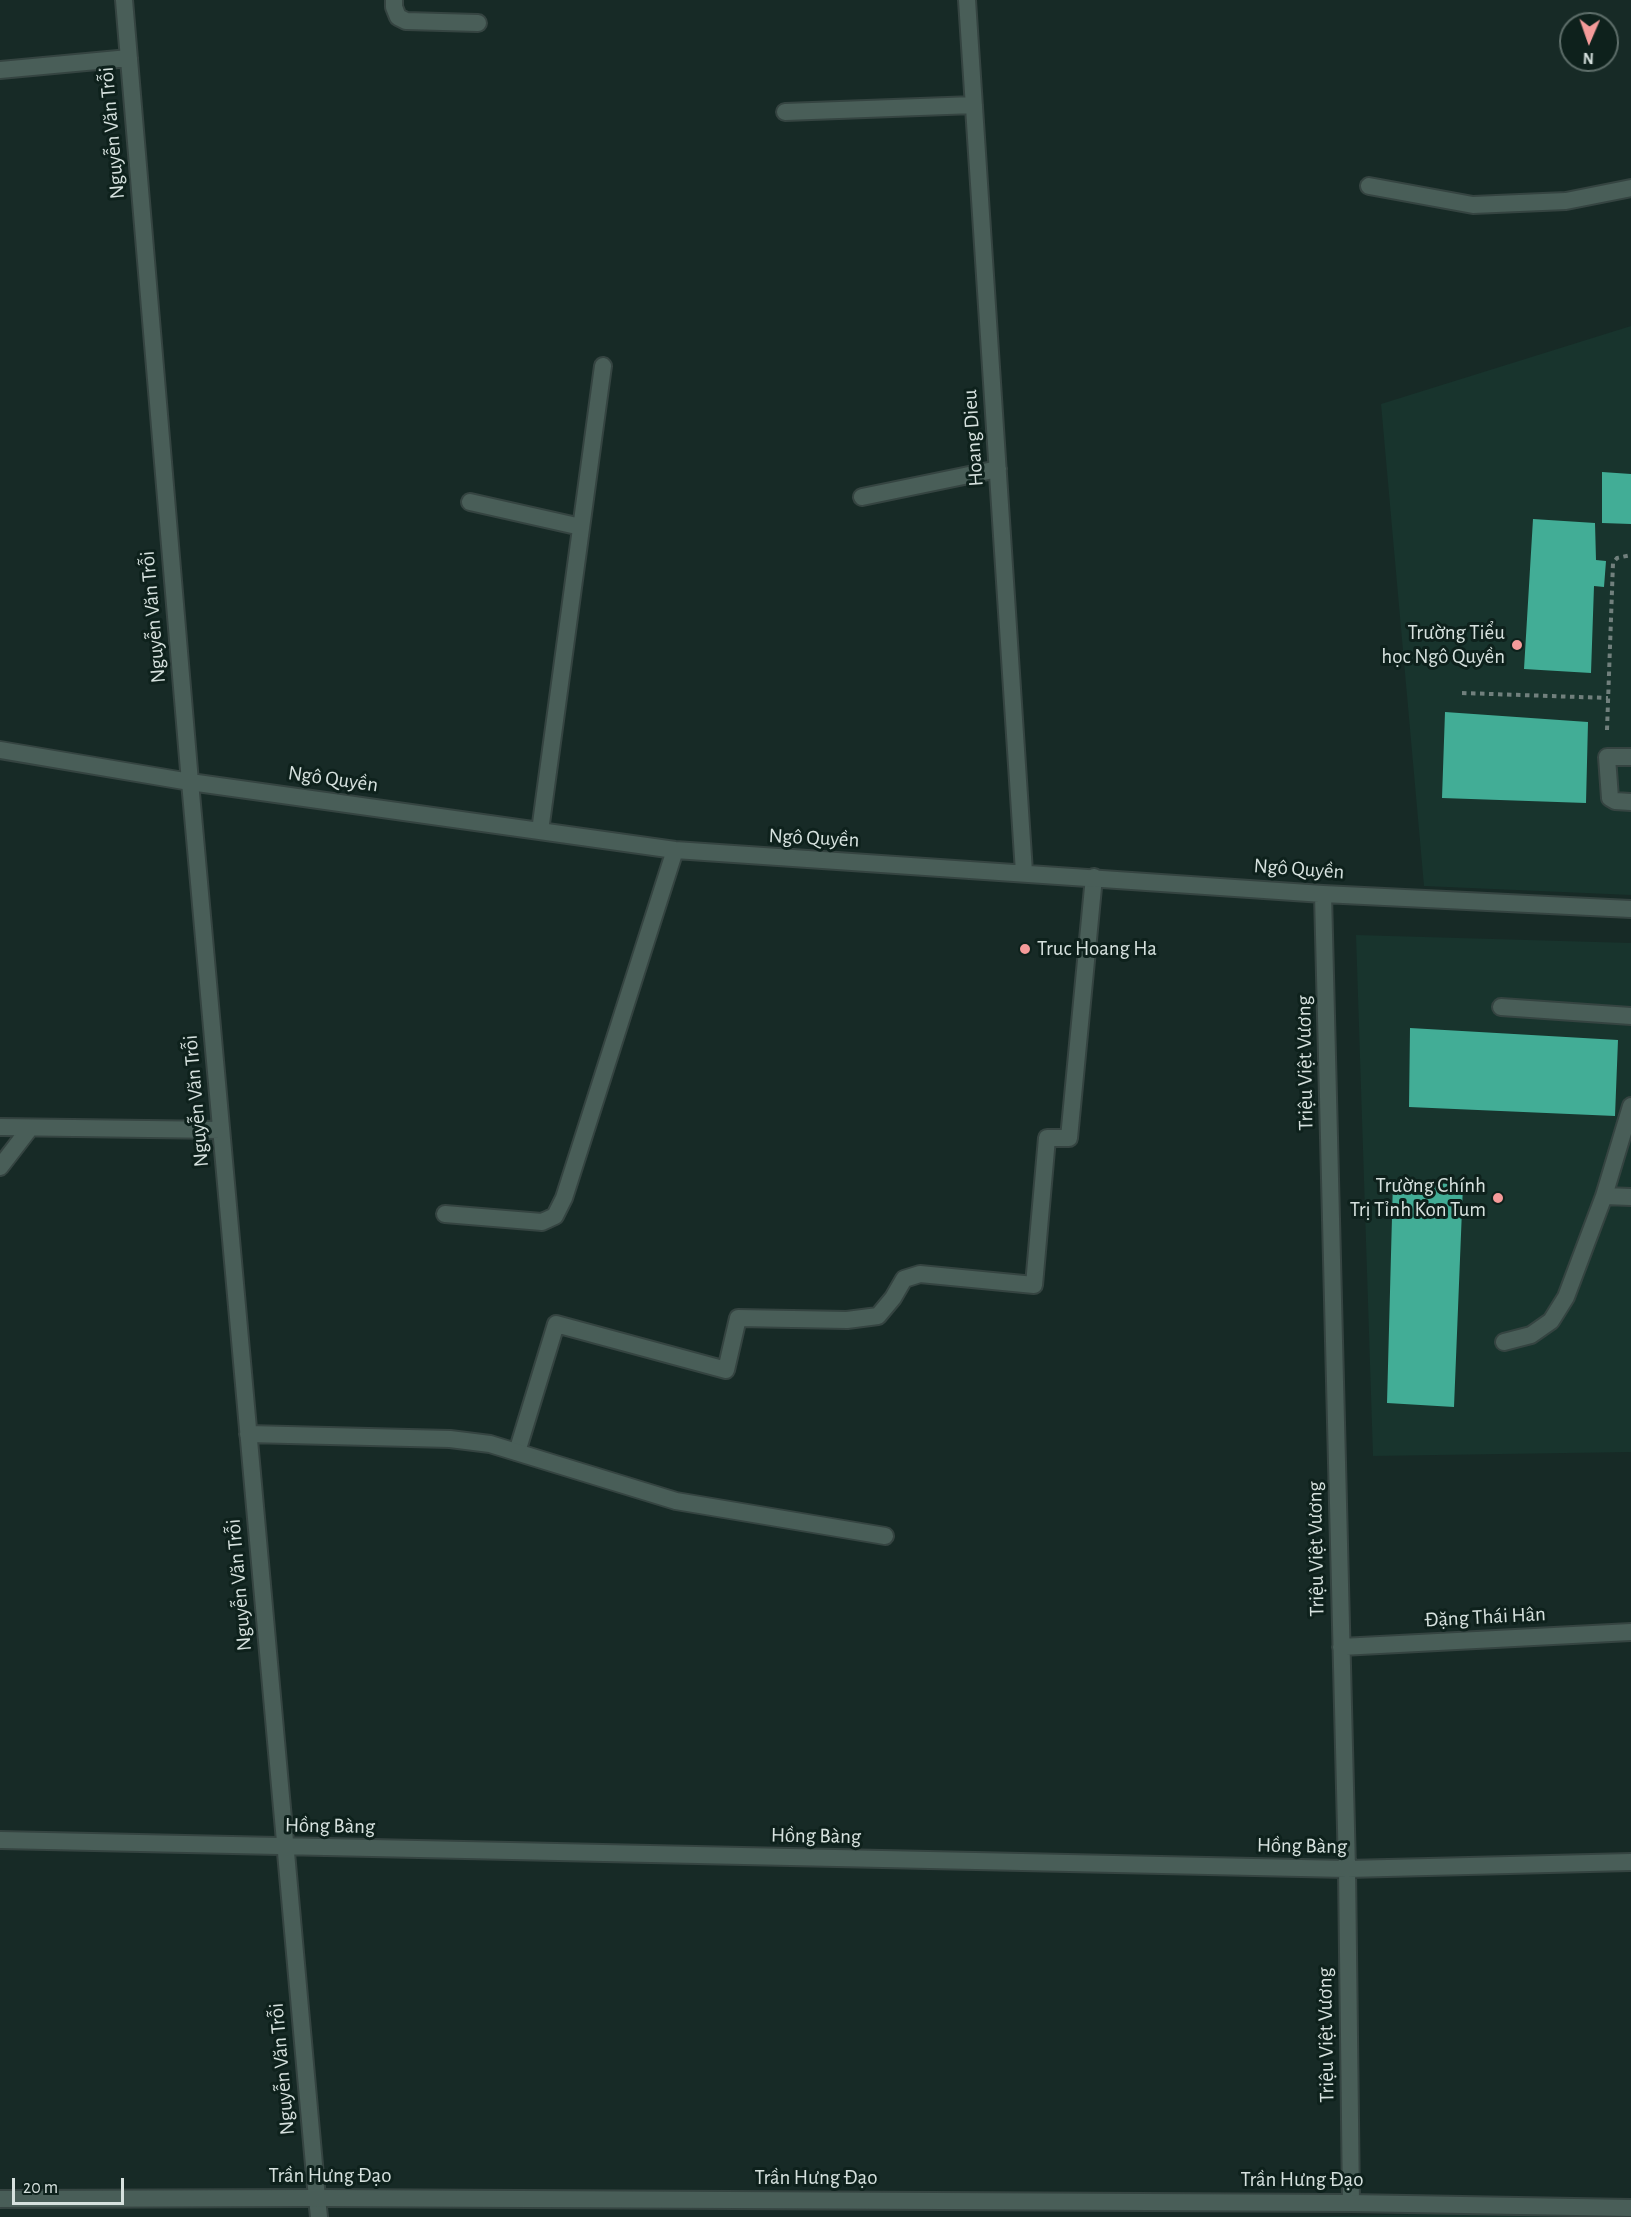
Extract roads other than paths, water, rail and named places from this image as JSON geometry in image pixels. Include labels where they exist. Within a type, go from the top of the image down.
[{"type":"street","name":"Nguyễn Văn Trỗi","points":[[124,0],[190,782],[319,2217]]},
{"type":"street","points":[[394,0],[398,17],[406,21],[478,23]]},
{"type":"street","name":"Hoang Dieu","points":[[967,0],[1024,873]]},
{"type":"street","points":[[0,70],[129,58]]},
{"type":"street","points":[[785,112],[974,105]]},
{"type":"street","points":[[1369,186],[1473,205],[1566,201],[1631,188]]},
{"type":"street","points":[[540,831],[603,366]]},
{"type":"street","points":[[862,497],[998,469]]},
{"type":"street","points":[[470,502],[581,527]]},
{"type":"street","name":"Ngô Quyền","points":[[0,750],[190,782],[675,850],[1323,894],[1631,909]]},
{"type":"street","points":[[1631,758],[1607,757],[1610,798],[1615,801],[1631,802]]},
{"type":"street","points":[[446,1214],[542,1222],[555,1215],[564,1198],[675,850]]},
{"type":"street","points":[[517,1452],[556,1324],[726,1370],[738,1318],[847,1320],[878,1316],[893,1298],[904,1279],[920,1274],[1034,1285],[1047,1138],[1069,1138],[1094,877]]},
{"type":"street","name":"Triệu Việt Vương","points":[[1323,894],[1347,1869],[1351,2203]]},
{"type":"street","points":[[1501,1007],[1631,1016]]},
{"type":"street","points":[[1504,1342],[1531,1335],[1551,1321],[1566,1297],[1604,1196],[1631,1106]]},
{"type":"street","points":[[0,1127],[221,1131]]},
{"type":"street","points":[[0,1167],[30,1128]]},
{"type":"street","points":[[1604,1196],[1631,1197]]},
{"type":"street","points":[[248,1434],[450,1439],[490,1444],[676,1502],[885,1536]]},
{"type":"street","name":"Đặng Thái Hân","points":[[1341,1647],[1631,1632]]},
{"type":"street","name":"Hồng Bàng","points":[[0,1840],[1347,1869],[1631,1862]]},
{"type":"street","name":"Trần Hưng Đạo","points":[[0,2199],[316,2198],[1351,2203],[1631,2208]]},
{"type":"place","name":"Trường Tiểu học Ngô Quyền","points":[[1517,645]]},
{"type":"place","name":"Truc Hoang Ha","points":[[1025,949]]},
{"type":"place","name":"Trường Chính Trị Tỉnh Kon Tum","points":[[1498,1198]]}]
